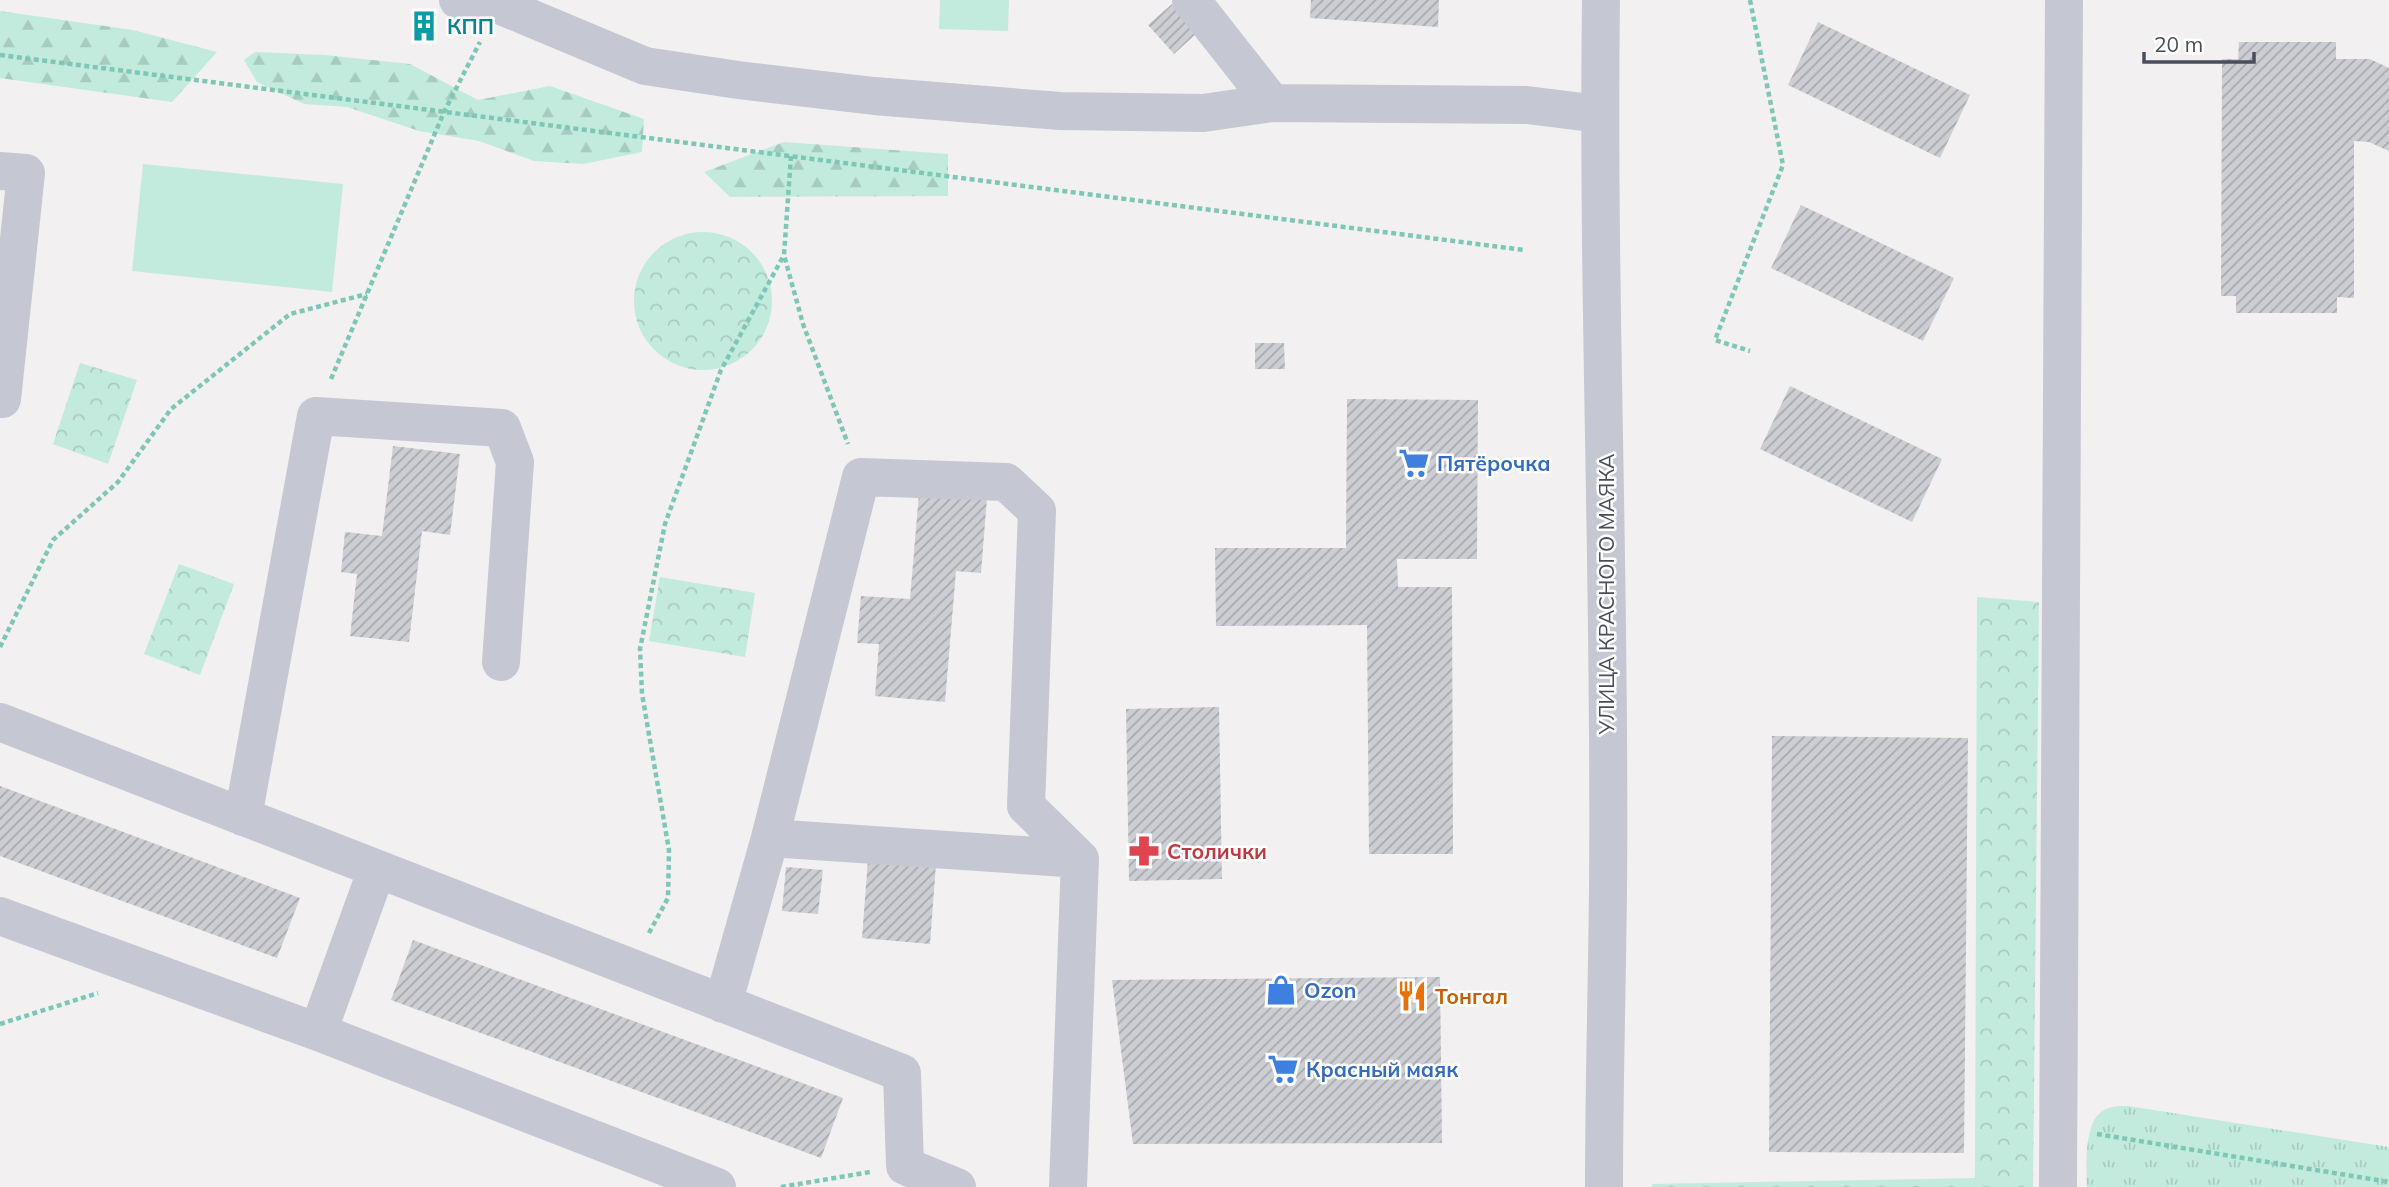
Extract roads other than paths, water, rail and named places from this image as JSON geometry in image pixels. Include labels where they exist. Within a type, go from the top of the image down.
[{"type":"street","points":[[458,0],[499,5],[645,66],[874,96],[1060,111],[1203,113],[1272,103],[1527,105],[1600,114]]},
{"type":"street","points":[[1191,0],[1272,103]]},
{"type":"street","name":"УЛИЦА КРАСНОГО МАЯКА","points":[[1601,0],[1608,890],[1604,1187]]},
{"type":"street","points":[[2058,1187],[2064,0]]},
{"type":"street","points":[[0,171],[26,173],[0,399]]},
{"type":"street","points":[[243,817],[316,416],[502,428],[515,462],[501,662]]},
{"type":"street","points":[[723,1004],[770,838],[861,477],[1006,482],[1037,511],[1026,806],[1080,859],[1068,1187]]},
{"type":"street","points":[[0,722],[902,1073],[905,1166],[957,1187]]},
{"type":"street","points":[[770,838],[1080,859]]},
{"type":"street","points":[[318,1032],[377,869]]},
{"type":"street","points":[[0,916],[318,1032],[717,1187]]},
{"type":"place","name":"КПП","points":[[424,26]]},
{"type":"place","name":"Пятёрочка","points":[[1414,463]]},
{"type":"place","name":"Столички","points":[[1144,851]]},
{"type":"place","name":"Ozon","points":[[1281,990]]},
{"type":"place","name":"Тонгал","points":[[1412,996]]},
{"type":"place","name":"Красный маяк","points":[[1283,1069]]}]
